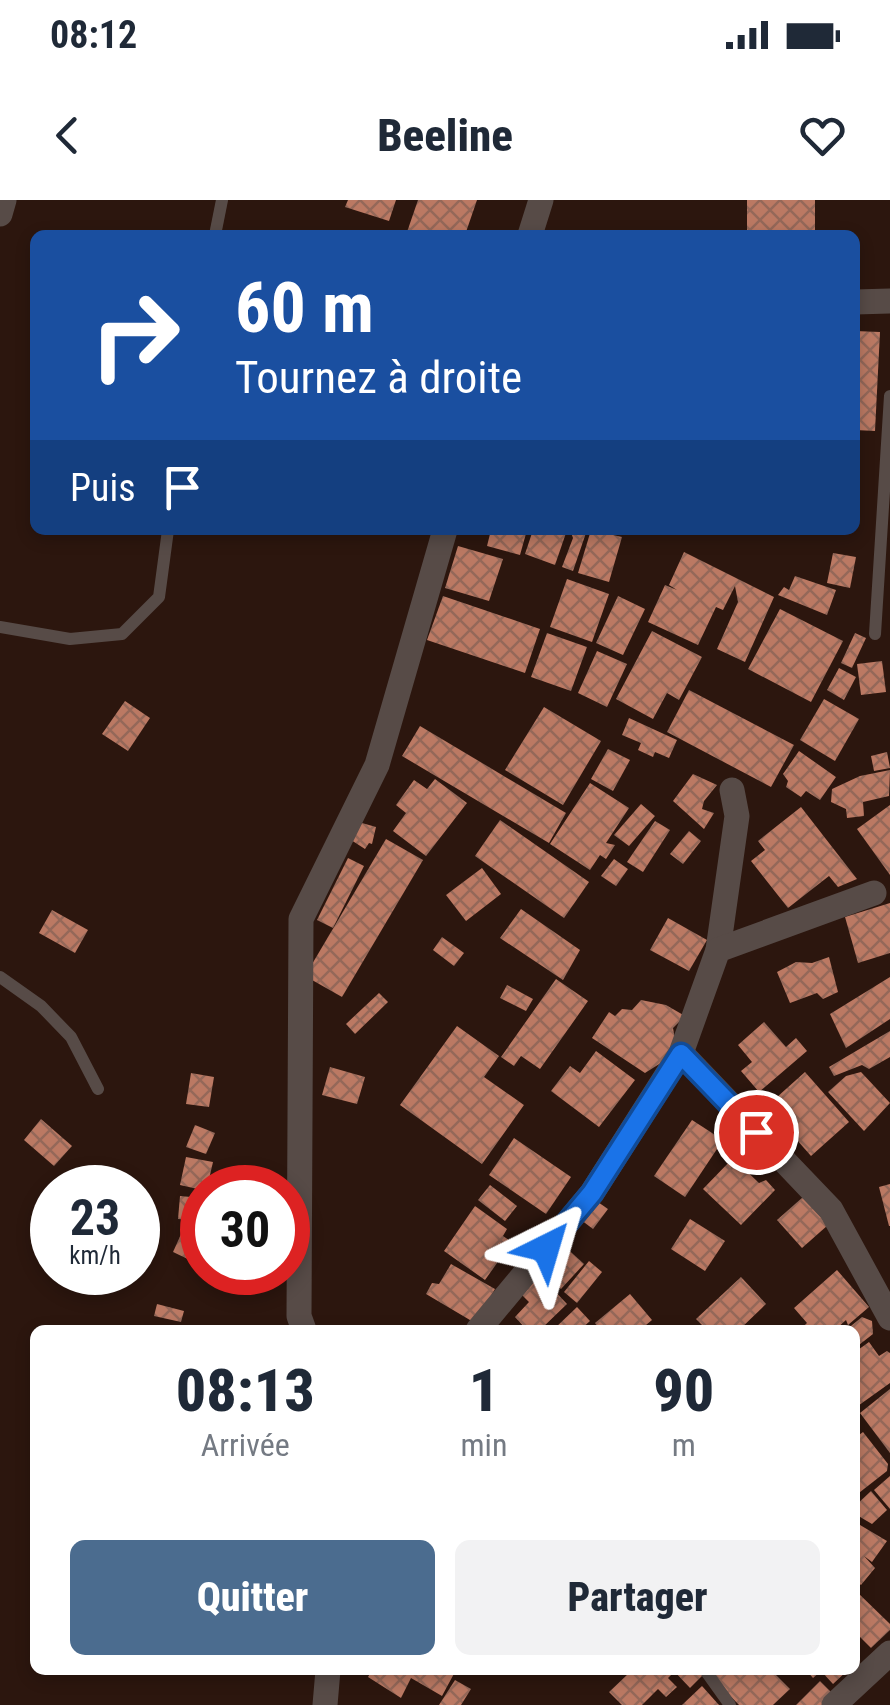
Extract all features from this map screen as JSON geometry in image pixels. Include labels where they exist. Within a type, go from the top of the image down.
[{"type":"street","points":[[0,214],[4,200]]},
{"type":"street","points":[[532,230],[541,200]]},
{"type":"street","points":[[860,302],[890,301]]},
{"type":"street","points":[[303,1325],[301,919],[377,764],[443,535]]},
{"type":"street","points":[[482,1325],[592,1193],[681,1054],[718,950],[736,816],[732,790]]},
{"type":"street","points":[[718,950],[874,893]]},
{"type":"street","points":[[681,1054],[831,1210],[890,1318]]},
{"type":"street","points":[[834,1705],[890,1653]]},
{"type":"street","points":[[325,1705],[328,1675]]},
{"type":"lane","points":[[216,230],[222,200]]},
{"type":"lane","points":[[875,634],[890,396]]},
{"type":"lane","points":[[0,627],[70,639],[122,634],[158,597],[167,535]]},
{"type":"lane","points":[[0,977],[40,1006],[71,1037],[98,1089]]},
{"type":"lane","points":[[709,1675],[730,1705]]},
{"type":"building","points":[[348,200],[396,200],[389,221],[345,207]]},
{"type":"building","points":[[418,200],[477,200],[467,230],[408,230]]},
{"type":"building","points":[[747,200],[815,200],[815,230],[747,230]]},
{"type":"building","points":[[860,331],[880,332],[875,431],[860,430]]},
{"type":"building","points":[[490,535],[526,535],[520,555],[487,546]]},
{"type":"building","points":[[531,535],[565,535],[555,565],[525,554]]},
{"type":"building","points":[[572,535],[585,535],[573,571],[562,567]]},
{"type":"building","points":[[589,535],[622,537],[609,582],[578,573]]},
{"type":"building","points":[[458,546],[503,559],[489,601],[445,588]]},
{"type":"building","points":[[684,552],[774,597],[745,662],[717,649],[738,602],[735,586],[723,610],[716,607],[698,645],[648,622],[665,585],[677,590],[669,585]]},
{"type":"building","points":[[833,553],[856,557],[850,588],[827,583]]},
{"type":"building","points":[[795,576],[836,590],[827,615],[778,595],[784,587],[789,590]]},
{"type":"building","points":[[567,579],[609,594],[592,642],[550,627]]},
{"type":"building","points":[[443,596],[540,629],[525,673],[427,640]]},
{"type":"building","points":[[618,596],[645,609],[623,655],[596,643]]},
{"type":"building","points":[[780,609],[843,641],[811,702],[748,669]]},
{"type":"building","points":[[652,631],[702,657],[679,700],[667,693],[653,719],[616,699]]},
{"type":"building","points":[[547,633],[587,647],[571,691],[531,677]]},
{"type":"building","points":[[855,633],[866,638],[852,668],[841,663]]},
{"type":"building","points":[[597,651],[627,664],[607,707],[578,693]]},
{"type":"building","points":[[882,661],[886,692],[861,695],[857,664]]},
{"type":"building","points":[[839,668],[856,677],[844,700],[827,690]]},
{"type":"building","points":[[689,690],[794,745],[771,787],[667,732]]},
{"type":"building","points":[[824,699],[859,719],[835,761],[800,740]]},
{"type":"building","points":[[125,701],[150,718],[128,751],[102,734]]},
{"type":"building","points":[[544,707],[601,741],[563,805],[505,770]]},
{"type":"building","points":[[629,718],[677,740],[669,758],[655,752],[653,757],[638,750],[641,743],[622,735]]},
{"type":"building","points":[[420,726],[566,813],[549,843],[402,756]]},
{"type":"building","points":[[608,749],[630,760],[613,791],[591,779]]},
{"type":"building","points":[[799,751],[836,777],[820,800],[806,791],[801,797],[786,787],[788,781],[783,774]]},
{"type":"building","points":[[887,752],[890,768],[874,771],[871,756]]},
{"type":"building","points":[[890,770],[889,796],[863,802],[864,816],[847,818],[846,809],[831,802],[832,789],[860,776]]},
{"type":"building","points":[[693,774],[717,785],[704,801],[702,809],[714,813],[704,829],[673,801]]},
{"type":"building","points":[[435,779],[467,803],[426,856],[393,831],[406,813],[396,805],[414,780],[427,789]]},
{"type":"building","points":[[590,783],[629,808],[606,843],[615,845],[606,859],[600,855],[590,870],[550,844]]},
{"type":"building","points":[[641,804],[655,816],[629,846],[614,835]]},
{"type":"building","points":[[890,805],[890,875],[857,829]]},
{"type":"building","points":[[801,807],[857,879],[838,887],[829,876],[788,908],[751,861],[765,850],[758,841]]},
{"type":"building","points":[[500,820],[589,882],[564,918],[475,856]]},
{"type":"building","points":[[655,821],[670,830],[643,872],[627,862]]},
{"type":"building","points":[[362,823],[376,827],[372,844],[365,849],[351,840]]},
{"type":"building","points":[[689,831],[701,841],[683,864],[670,854]]},
{"type":"building","points":[[386,839],[423,860],[342,997],[305,976]]},
{"type":"building","points":[[348,858],[364,866],[333,928],[317,920]]},
{"type":"building","points":[[614,859],[628,869],[616,886],[601,876]]},
{"type":"building","points":[[482,868],[501,894],[466,921],[446,895]]},
{"type":"building","points":[[890,903],[890,953],[858,963],[845,917]]},
{"type":"building","points":[[521,909],[580,950],[563,980],[500,938]]},
{"type":"building","points":[[52,910],[88,930],[75,953],[39,933]]},
{"type":"building","points":[[668,918],[707,940],[689,971],[650,950]]},
{"type":"building","points":[[442,937],[464,953],[454,966],[433,950]]},
{"type":"building","points":[[829,957],[838,992],[823,999],[817,993],[790,1003],[777,972],[796,962],[812,963]]},
{"type":"building","points":[[890,977],[890,1019],[846,1048],[830,1014]]},
{"type":"building","points":[[556,979],[588,1001],[540,1069],[521,1056],[514,1066],[501,1057]]},
{"type":"building","points":[[507,985],[533,999],[526,1011],[500,998]]},
{"type":"building","points":[[379,993],[388,1002],[355,1034],[346,1024]]},
{"type":"building","points":[[641,1000],[666,1005],[685,1016],[673,1028],[676,1045],[664,1061],[645,1073],[592,1038],[609,1012],[615,1016],[622,1009],[632,1010]]},
{"type":"building","points":[[764,1022],[786,1047],[796,1038],[807,1051],[759,1092],[741,1071],[752,1062],[738,1045]]},
{"type":"building","points":[[457,1026],[499,1056],[484,1077],[524,1105],[482,1164],[400,1105]]},
{"type":"building","points":[[890,1031],[890,1057],[869,1069],[862,1065],[834,1076],[829,1067]]},
{"type":"building","points":[[596,1051],[635,1080],[599,1127],[551,1091],[570,1066],[580,1073]]},
{"type":"building","points":[[330,1067],[365,1077],[357,1104],[322,1095]]},
{"type":"building","points":[[805,1072],[849,1122],[811,1156],[767,1106]]},
{"type":"building","points":[[861,1072],[890,1103],[864,1131],[828,1092],[846,1076]]},
{"type":"building","points":[[191,1073],[214,1077],[209,1107],[186,1104]]},
{"type":"building","points":[[41,1119],[72,1146],[53,1165],[24,1140]]},
{"type":"building","points":[[692,1120],[723,1140],[685,1197],[654,1176]]},
{"type":"building","points":[[195,1125],[215,1133],[206,1154],[186,1147]]},
{"type":"building","points":[[514,1138],[571,1177],[546,1214],[489,1175]]},
{"type":"building","points":[[186,1157],[213,1162],[212,1165],[184,1165]]},
{"type":"building","points":[[733,1158],[759,1183],[766,1180],[775,1190],[741,1225],[703,1189]]},
{"type":"building","points":[[890,1184],[890,1226],[889,1226],[879,1187]]},
{"type":"building","points":[[490,1185],[517,1206],[505,1221],[478,1200]]},
{"type":"building","points":[[803,1197],[828,1225],[802,1248],[777,1220]]},
{"type":"building","points":[[595,1200],[608,1209],[593,1229],[581,1220]]},
{"type":"building","points":[[475,1206],[507,1229],[503,1236],[512,1242],[485,1280],[444,1251]]},
{"type":"building","points":[[690,1219],[725,1241],[705,1271],[671,1249]]},
{"type":"building","points":[[180,1236],[180,1255],[173,1252]]},
{"type":"building","points":[[560,1242],[584,1264],[561,1289],[537,1268]]},
{"type":"building","points":[[589,1261],[602,1272],[577,1303],[564,1292]]},
{"type":"building","points":[[451,1264],[495,1289],[475,1323],[426,1294],[432,1283],[439,1284]]},
{"type":"building","points":[[837,1270],[869,1307],[848,1325],[846,1320],[840,1325],[805,1325],[807,1323],[794,1308]]},
{"type":"building","points":[[536,1271],[567,1304],[545,1325],[522,1325],[515,1317],[529,1302],[517,1290]]},
{"type":"building","points":[[741,1277],[766,1304],[744,1325],[702,1325],[696,1319]]},
{"type":"building","points":[[630,1294],[652,1320],[646,1325],[595,1323]]},
{"type":"building","points":[[157,1304],[184,1311],[181,1322],[154,1316]]},
{"type":"building","points":[[577,1307],[590,1321],[586,1325],[558,1325]]},
{"type":"building","points":[[862,1317],[872,1321],[873,1334],[860,1344],[860,1325],[852,1325]]},
{"type":"building","points":[[869,1342],[879,1356],[890,1353],[890,1383],[860,1404],[860,1348]]},
{"type":"building","points":[[890,1389],[890,1453],[860,1413]]},
{"type":"building","points":[[863,1432],[888,1464],[887,1471],[860,1492]]},
{"type":"building","points":[[890,1476],[890,1509],[874,1490]]},
{"type":"building","points":[[871,1491],[887,1510],[872,1524],[860,1517],[860,1501]]},
{"type":"building","points":[[860,1525],[887,1541],[872,1562],[864,1556],[875,1568],[861,1585]]},
{"type":"building","points":[[860,1595],[890,1624],[890,1630],[871,1648],[860,1637]]},
{"type":"building","points":[[453,1675],[442,1696],[411,1678],[401,1698],[368,1677]]},
{"type":"building","points":[[627,1675],[671,1675],[668,1678],[677,1687],[666,1697],[658,1689],[642,1705],[622,1705],[609,1692]]},
{"type":"building","points":[[678,1675],[703,1675],[690,1688]]},
{"type":"building","points":[[776,1675],[790,1689],[773,1705],[739,1705],[711,1676]]},
{"type":"building","points":[[825,1675],[843,1675],[833,1684]]},
{"type":"building","points":[[455,1680],[471,1689],[461,1705],[439,1705]]},
{"type":"building","points":[[820,1681],[835,1696],[826,1705],[796,1705]]},
{"type":"building","points":[[702,1686],[719,1705],[682,1705]]},
{"type":"route","points":[[546,1248],[592,1193],[681,1054],[756,1132]]}]
